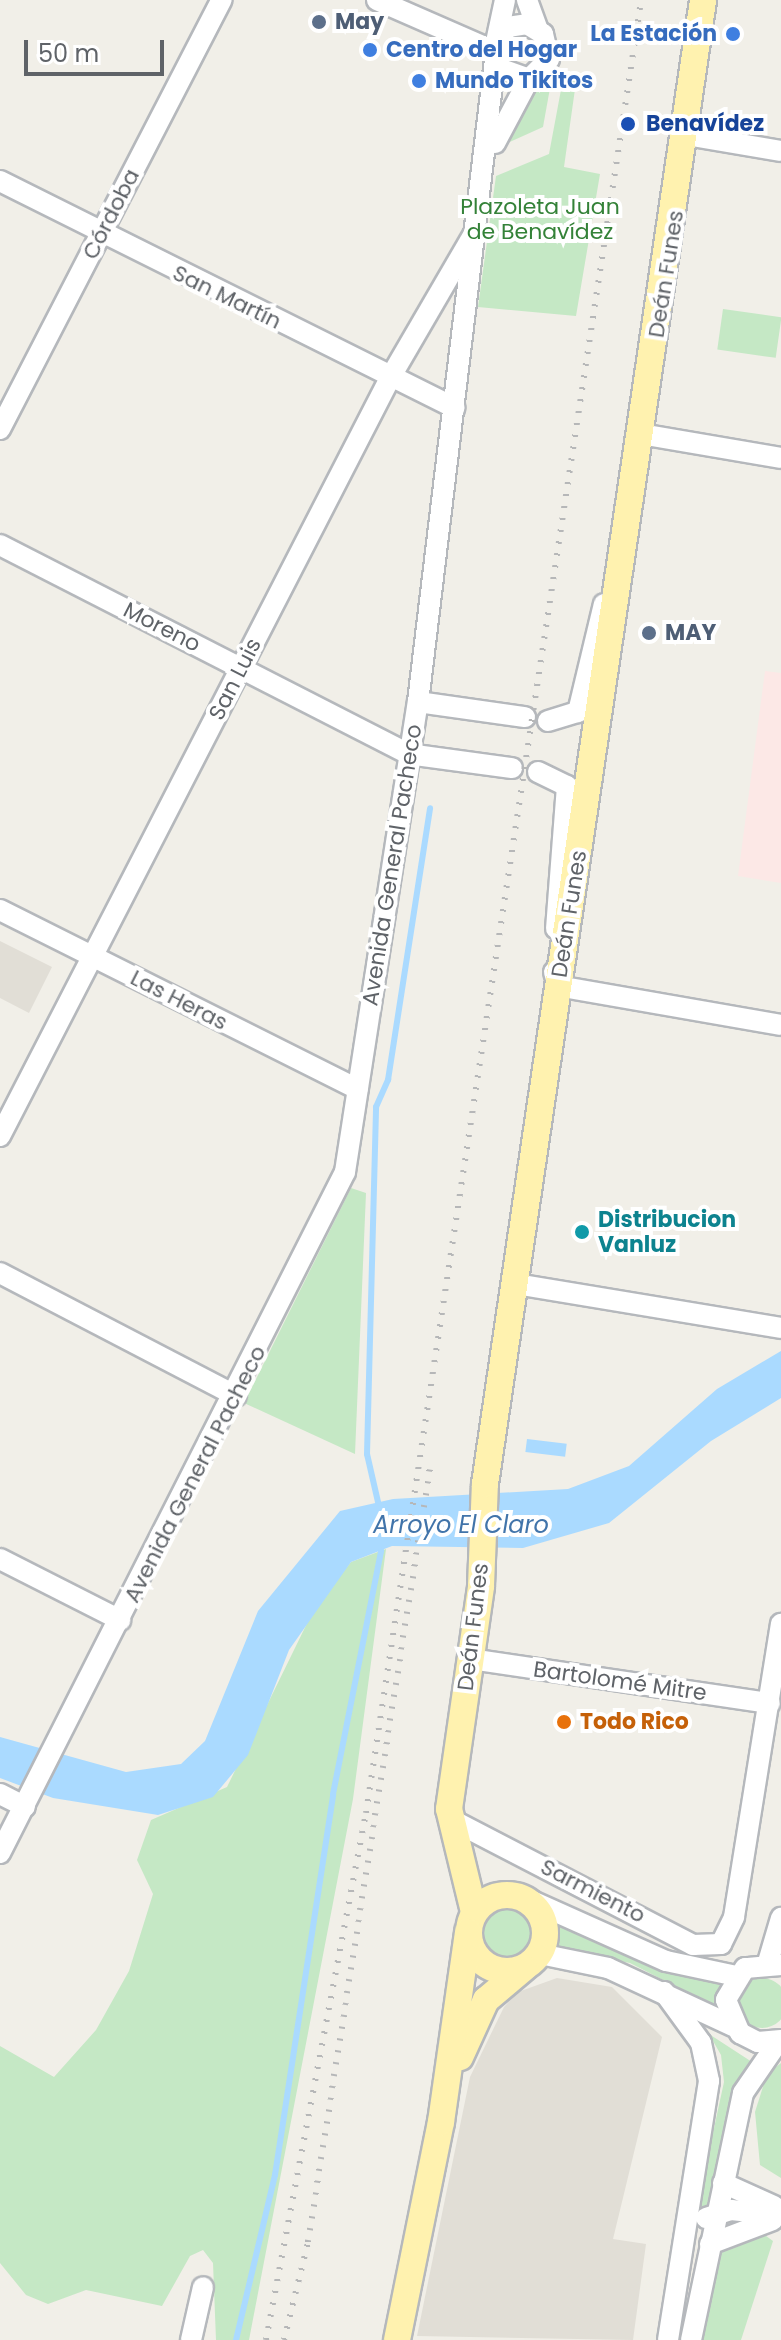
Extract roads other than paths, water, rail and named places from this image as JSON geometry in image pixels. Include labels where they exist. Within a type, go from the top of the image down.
[{"type":"main road","name":"Deán Funes","points":[[471,1922],[451,1824],[482,1563],[485,1484],[687,135],[703,0]]},
{"type":"main road","points":[[441,2122],[477,2016],[497,1988],[533,1960],[542,1916],[516,1896],[473,1872],[451,1824]]},
{"type":"main road","points":[[471,1922],[516,1896]]},
{"type":"main road","points":[[471,1922],[483,1963],[504,1971],[533,1960]]},
{"type":"main road","points":[[397,2340],[441,2122],[471,1922]]},
{"type":"street","name":"Córdoba","points":[[0,429],[221,0]]},
{"type":"street","points":[[377,0],[495,51],[512,78],[529,79]]},
{"type":"street","name":"Avenida General Pacheco","points":[[0,1853],[338,1193],[358,1089],[418,702],[487,161],[495,51],[505,0]]},
{"type":"street","points":[[487,161],[529,79],[549,59],[527,0]]},
{"type":"street","points":[[495,51],[518,24],[537,28]]},
{"type":"street","points":[[687,135],[781,151]]},
{"type":"street","name":"San Martín","points":[[0,181],[455,408]]},
{"type":"street","name":"San Luis","points":[[0,1136],[390,378],[478,227]]},
{"type":"street","points":[[641,434],[781,458]]},
{"type":"street","name":"Moreno","points":[[0,545],[408,754],[512,768]]},
{"type":"street","points":[[548,721],[578,712],[606,596],[619,588]]},
{"type":"street","points":[[418,702],[525,717]]},
{"type":"street","points":[[538,772],[567,786],[553,965],[558,986],[781,1025]]},
{"type":"street","name":"Las Heras","points":[[0,910],[358,1089]]},
{"type":"street","points":[[0,1273],[236,1396]]},
{"type":"street","points":[[516,1284],[781,1328]]},
{"type":"street","points":[[0,1559],[120,1620]]},
{"type":"street","points":[[770,1703],[781,1624]]},
{"type":"street","name":"Bartolomé Mitre","points":[[471,1659],[770,1703]]},
{"type":"street","name":"Sarmiento","points":[[451,1824],[693,1945],[721,1944],[730,1929],[770,1703]]},
{"type":"street","points":[[0,1794],[27,1802]]},
{"type":"street","points":[[516,1896],[666,1961],[736,1976],[774,1964],[781,1918]]},
{"type":"street","points":[[533,1960],[608,1968],[733,2026],[748,2039],[780,2041]]},
{"type":"street","points":[[733,2026],[726,2000],[736,1976]]},
{"type":"street","points":[[664,1992],[701,2043],[709,2066],[668,2340]]},
{"type":"street","points":[[691,2340],[747,2081],[780,2041]]},
{"type":"street","points":[[723,2183],[781,2214]]},
{"type":"street","points":[[686,2221],[716,2214],[781,2214]]},
{"type":"street","points":[[710,2244],[781,2214]]},
{"type":"street","points":[[191,2340],[203,2287]]},
{"type":"water","name":"Arroyo El Claro","points":[[781,1351],[781,1398],[711,1441],[609,1523],[523,1548],[392,1546],[351,1562],[289,1650],[248,1755],[213,1797],[158,1815],[53,1798],[0,1778],[0,1737],[126,1772],[181,1764],[205,1741],[258,1611],[340,1511],[393,1499],[568,1489],[629,1466],[717,1389]]},
{"type":"water","points":[[527,1439],[567,1444],[565,1457],[525,1452]]},
{"type":"waterway","points":[[378,1502],[367,1454],[376,1107],[388,1080],[430,808]]},
{"type":"waterway","points":[[236,2340],[275,2175],[333,1794],[381,1551]]},
{"type":"railway","points":[[266,2340],[366,1813],[641,0]]},
{"type":"railway","points":[[284,2340],[308,2242],[431,1461]]},
{"type":"place","name":"May","points":[[319,22]]},
{"type":"place","name":"La Estación","points":[[733,34]]},
{"type":"place","name":"Centro del Hogar","points":[[370,50]]},
{"type":"place","name":"Mundo Tikitos","points":[[419,81]]},
{"type":"place","name":"Benavídez","points":[[628,124]]},
{"type":"place","name":"MAY","points":[[649,633]]},
{"type":"place","name":"Distribucion Vanluz","points":[[582,1232]]},
{"type":"place","name":"Todo Rico","points":[[564,1722]]},
{"type":"park label","name":"Plazoleta Juan de Benavídez","points":[[540,218]]}]
